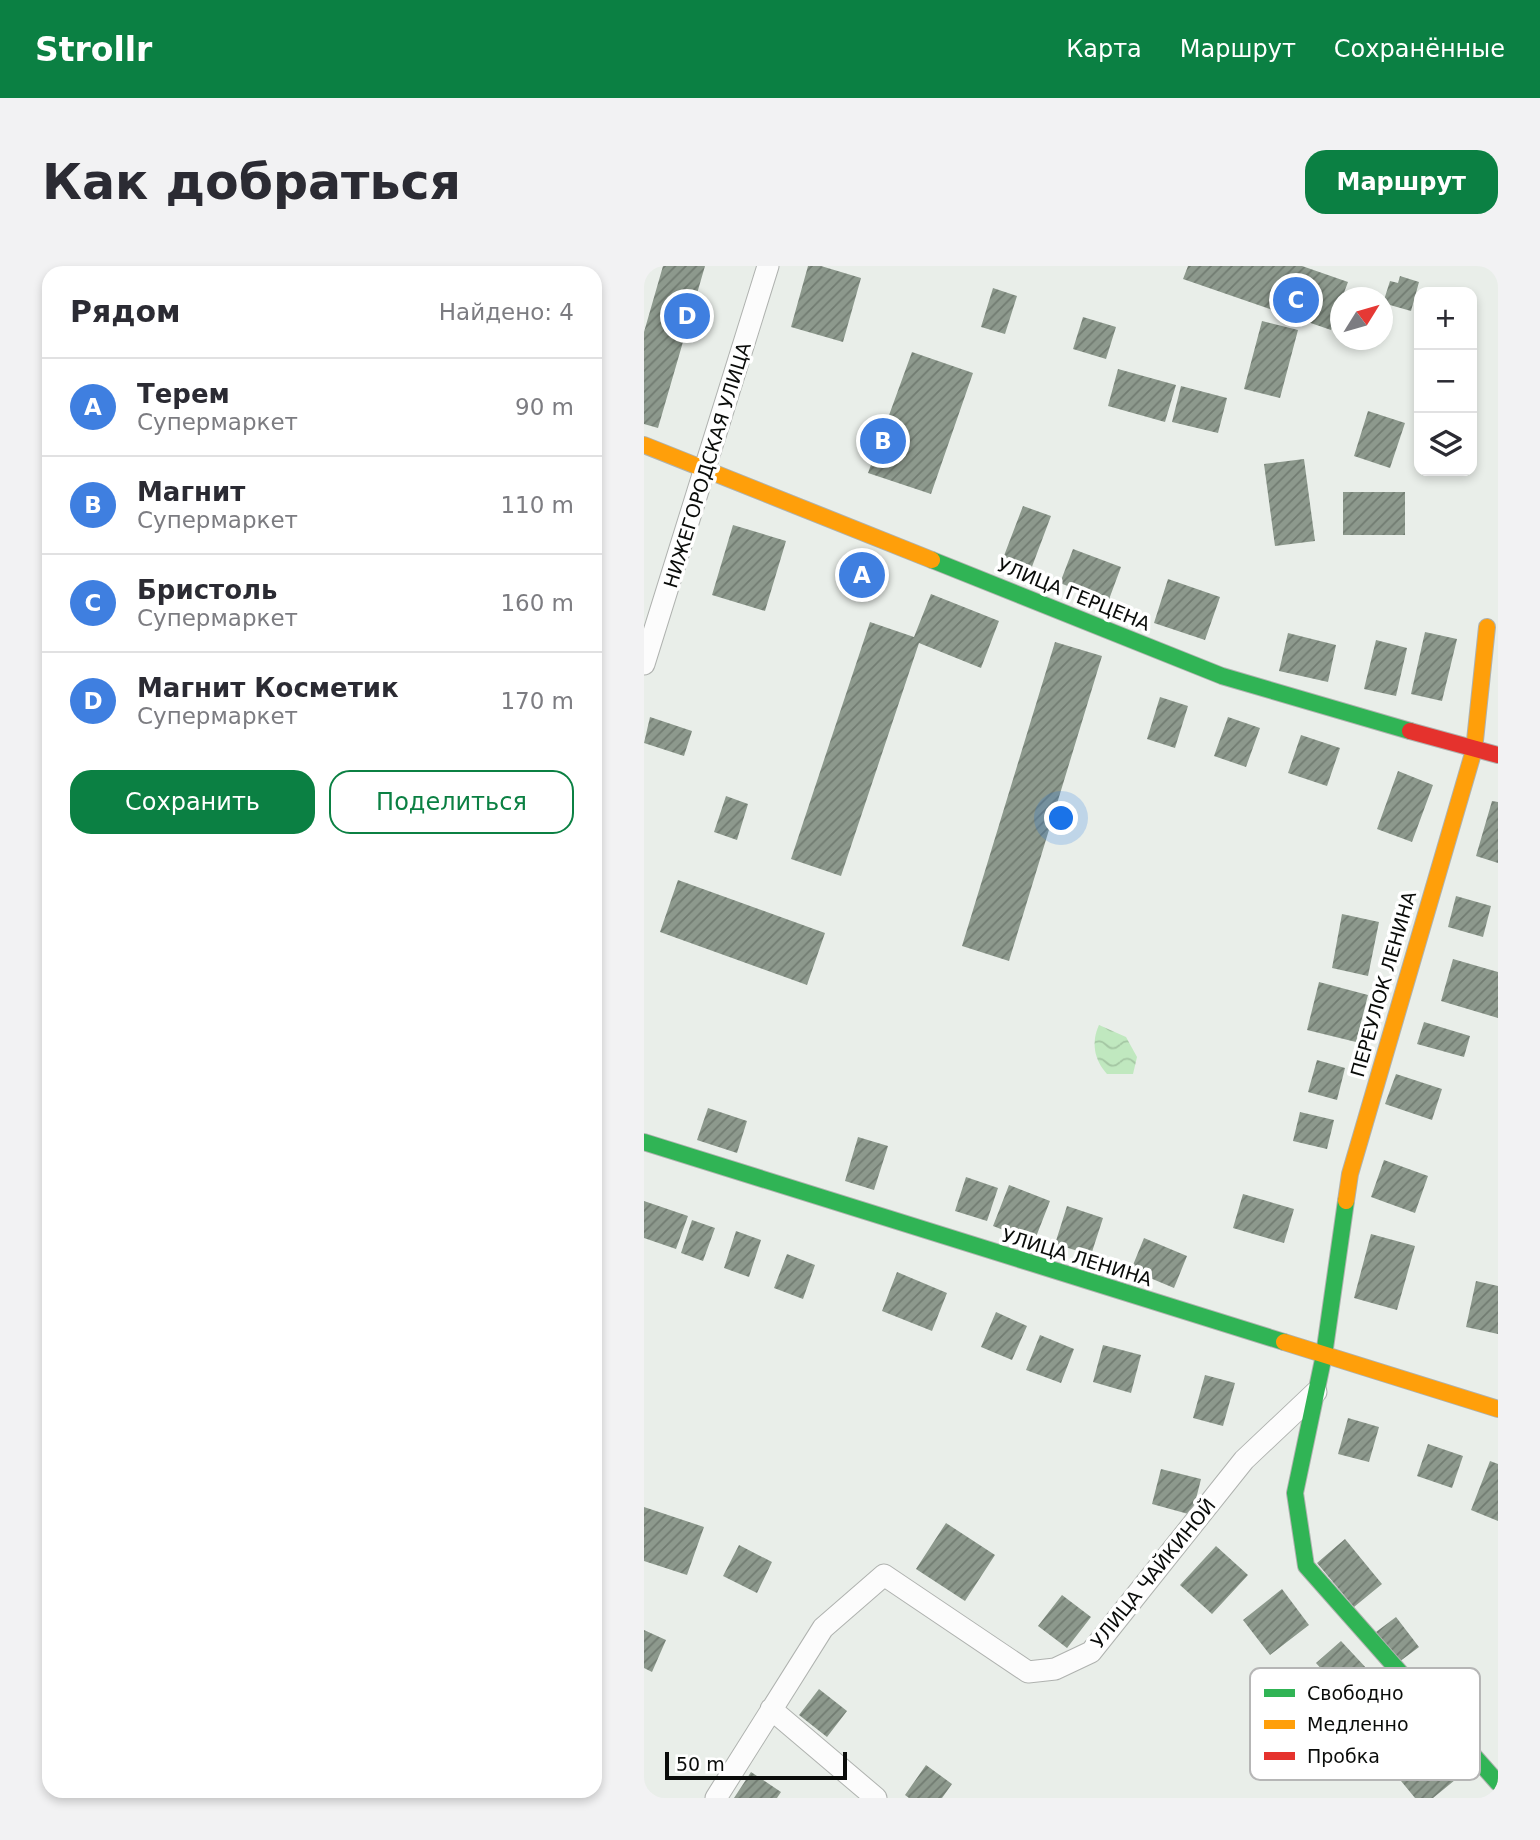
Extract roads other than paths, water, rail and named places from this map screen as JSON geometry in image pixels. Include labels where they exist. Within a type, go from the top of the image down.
[{"type":"street","name":"НИЖЕГОРОДСКАЯ УЛИЦА","points":[[644,664],[768,266]]},
{"type":"street","name":"УЛИЦА ГЕРЦЕНА","points":[[644,445],[1223,676],[1498,755]]},
{"type":"street","name":"ПЕРЕУЛОК ЛЕНИНА","points":[[1394,1668],[1306,1566],[1295,1493],[1324,1355],[1350,1174],[1474,750],[1487,627]]},
{"type":"street","name":"УЛИЦА ЛЕНИНА","points":[[644,1142],[1498,1409]]},
{"type":"street","name":"УЛИЦА ЧАЙКИНОЙ","points":[[716,1798],[823,1628],[884,1575],[1028,1672],[1055,1669],[1091,1652],[1244,1461],[1316,1392]]},
{"type":"street","points":[[771,1709],[876,1798]]},
{"type":"street","name":"ПЕРЕУЛОК ЛЕНИНА","points":[[1480,1763],[1498,1783]]},
{"type":"water","points":[[1099,1025],[1126,1037],[1137,1057],[1133,1074],[1107,1074],[1103,1069],[1095,1044]]},
{"type":"place","name":"Бристоль","points":[[1296,300]]},
{"type":"place","name":"Магнит Косметик","points":[[687,316]]},
{"type":"place","name":"Магнит","points":[[883,441]]},
{"type":"place","name":"Терем","points":[[862,575]]}]
